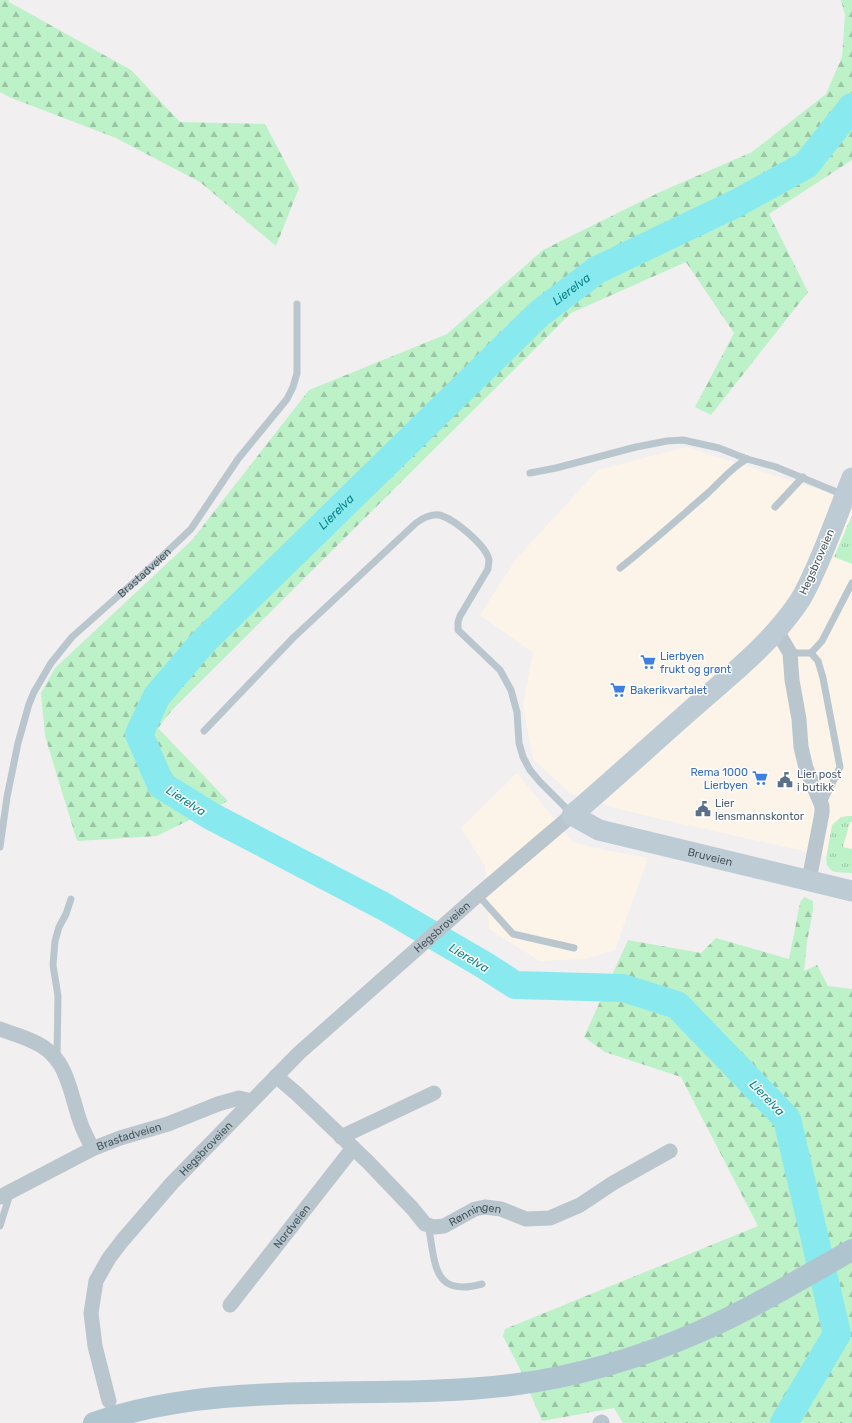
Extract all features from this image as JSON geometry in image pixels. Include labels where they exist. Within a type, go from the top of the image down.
[{"type":"main road","points":[[94,1423],[121,1414],[150,1407],[198,1399],[282,1394],[463,1390],[512,1385],[573,1373],[612,1363],[675,1342],[703,1330],[762,1300],[852,1250]]},
{"type":"street","name":"Hegsbroveien","points":[[109,1401],[100,1369],[92,1330],[92,1301],[96,1282],[101,1271],[118,1246],[153,1204],[276,1076],[388,974],[609,784],[629,764],[741,665],[777,631],[797,605],[806,590],[849,487]]},
{"type":"street","points":[[777,631],[790,653],[792,680],[799,719],[801,748],[806,768],[822,806],[822,813],[809,880]]},
{"type":"street","name":"Bruveien","points":[[572,815],[600,830],[852,891]]},
{"type":"street","name":"Brastadveien","points":[[0,1029],[33,1041],[49,1051],[57,1060],[65,1072],[81,1125],[92,1149],[120,1138],[168,1124],[218,1104],[239,1098],[252,1101]]},
{"type":"street","points":[[276,1076],[353,1148],[425,1224],[428,1225]]},
{"type":"street","points":[[341,1137],[434,1093]]},
{"type":"street","name":"Nordveien","points":[[230,1305],[353,1148]]},
{"type":"street","points":[[5,1194],[92,1149]]},
{"type":"street","name":"Rønningen","points":[[428,1225],[434,1228],[444,1226],[475,1209],[485,1208],[502,1209],[526,1219],[550,1218],[580,1205],[613,1183],[670,1151]]},
{"type":"lane","name":"Brastadveien","points":[[0,847],[7,798],[18,743],[34,692],[51,663],[72,637],[191,529],[238,459],[287,399],[293,387],[297,373],[297,304]]},
{"type":"lane","points":[[530,473],[667,441],[683,440],[719,448],[747,459],[803,477],[849,487]]},
{"type":"lane","points":[[620,568],[651,543],[737,465],[747,459]]},
{"type":"lane","points":[[775,507],[803,477]]},
{"type":"lane","points":[[204,731],[293,638],[416,524],[423,518],[430,515],[438,515],[465,531],[487,554],[489,561],[488,569],[460,616],[458,630],[500,670],[511,690],[517,712],[519,743],[523,757],[530,770],[540,782],[572,815]]},
{"type":"lane","points":[[790,653],[811,653],[822,641],[852,582]]},
{"type":"lane","points":[[811,653],[818,661],[823,678],[840,767],[822,806]]},
{"type":"lane","points":[[475,898],[514,934],[574,948]]},
{"type":"lane","points":[[57,1060],[58,988],[55,980],[53,956],[59,927],[66,914],[71,899]]},
{"type":"lane","points":[[0,1226],[5,1194]]},
{"type":"lane","points":[[428,1225],[435,1266],[442,1279],[448,1284],[462,1288],[482,1284]]},
{"type":"shaded area","points":[[686,447],[826,492],[852,507],[852,868],[821,855],[619,809],[570,793],[533,759],[523,705],[533,653],[480,615],[516,559],[598,470]]},
{"type":"shaded area","points":[[517,773],[573,842],[604,850],[648,858],[615,950],[585,959],[540,961],[489,929],[485,866],[461,828]]},
{"type":"green space","points":[[0,0],[9,0],[9,2],[131,70],[180,122],[265,124],[299,188],[276,246],[200,182],[116,138],[9,97],[0,92]]},
{"type":"green space","points":[[841,0],[852,0],[852,160],[769,214],[808,292],[711,415],[695,407],[734,333],[686,262],[571,313],[172,710],[158,728],[228,801],[157,836],[77,841],[45,736],[41,693],[55,668],[192,540],[309,390],[447,334],[543,250],[660,192],[752,152],[826,94],[842,57],[845,15]]},
{"type":"green space","points":[[852,515],[852,564],[834,557]]},
{"type":"green space","points":[[852,816],[852,822],[850,822],[843,847],[852,849],[852,873],[835,872],[827,865],[826,859],[832,825],[841,817]]},
{"type":"green space","points":[[804,897],[813,901],[813,910],[807,942],[804,971],[817,965],[828,986],[852,989],[852,1423],[623,1423],[614,1408],[542,1421],[520,1369],[503,1336],[505,1329],[758,1226],[681,1077],[605,1052],[584,1037],[628,940],[701,953],[716,938],[789,959],[800,903]]},
{"type":"waterway","name":"Lierelva","points":[[784,1423],[837,1334],[787,1119],[677,1005],[623,988],[515,985],[484,965],[383,906],[211,816],[161,785],[139,734],[157,696],[203,642],[540,313],[597,270],[737,203],[806,165],[852,107]]},
{"type":"place","name":"Lierbyen frukt og grønt","points":[[648,662]]},
{"type":"place","name":"Bakerikvartalet","points":[[618,690]]},
{"type":"place","name":"Rema 1000 Lierbyen","points":[[760,778]]},
{"type":"place","name":"Lier post i butikk","points":[[785,780]]},
{"type":"place","name":"Lier lensmannskontor","points":[[703,809]]}]
